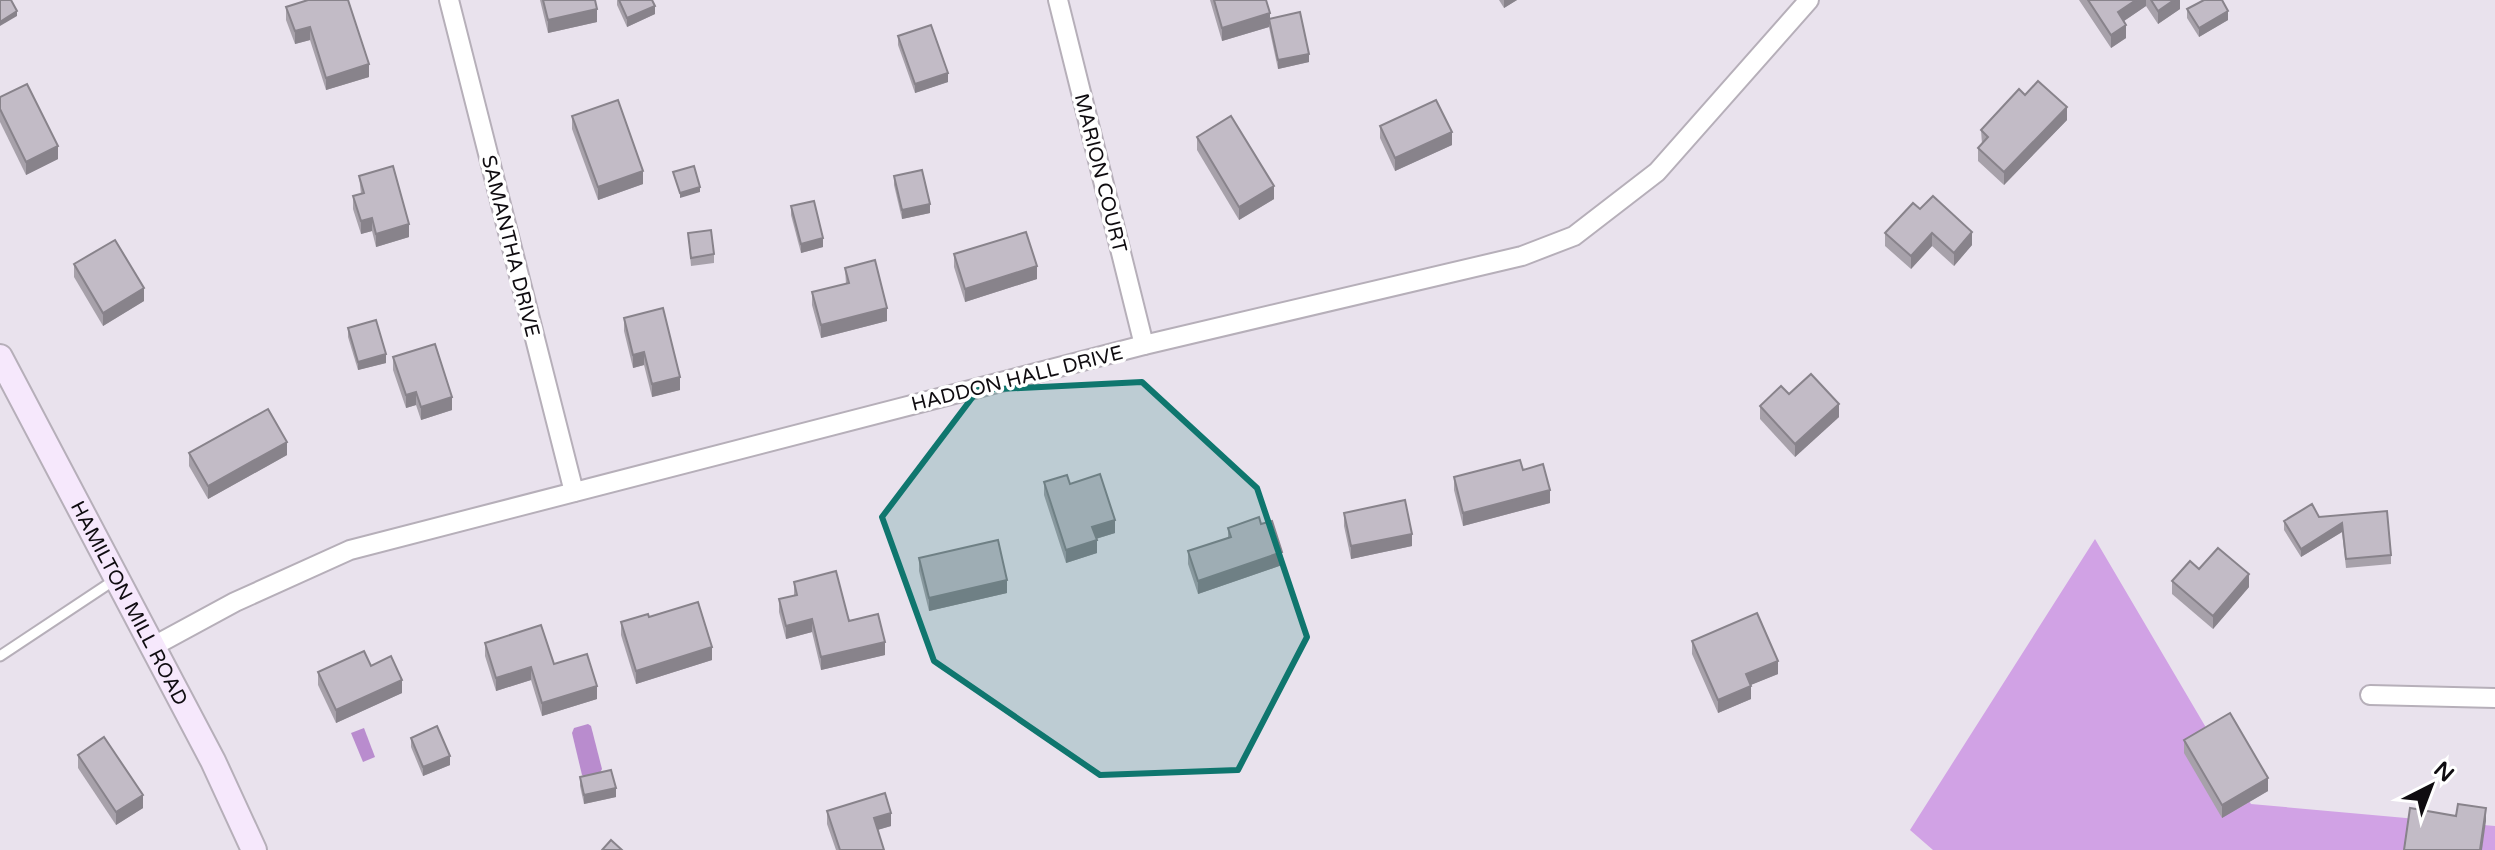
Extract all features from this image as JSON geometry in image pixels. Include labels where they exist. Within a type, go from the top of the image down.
[{"type":"main road","name":"HAMILTON MILL ROAD","points":[[0,357],[213,761],[254,850]]},
{"type":"street","name":"SAMANTHA DRIVE","points":[[449,0],[574,492]]},
{"type":"street","name":"MARION COURT","points":[[1058,0],[1144,345]]},
{"type":"street","name":"HADDON HALL DRIVE","points":[[152,647],[235,602],[350,550],[1144,345],[1522,256],[1574,236],[1657,172],[1809,0]]},
{"type":"street","points":[[2370,695],[2495,698]]},
{"type":"lane","points":[[0,656],[116,579]]},
{"type":"highlighted area","points":[[1142,382],[1257,488],[1307,637],[1238,770],[1100,775],[934,661],[882,517],[978,390]]},
{"type":"shaded area","points":[[2095,539],[2251,804],[2495,826],[2495,850],[1933,850],[1910,830]]},
{"type":"shaded area","points":[[588,724],[602,769],[600,773],[586,778],[582,775],[572,733],[574,728]]},
{"type":"shaded area","points":[[364,728],[375,757],[363,762],[351,733]]},
{"type":"building","points":[[0,0],[11,0],[17,11],[0,22]]},
{"type":"building","points":[[308,0],[348,0],[369,64],[326,78],[310,27],[295,31],[286,7]]},
{"type":"building","points":[[543,0],[595,0],[597,9],[548,20]]},
{"type":"building","points":[[619,0],[652,0],[655,6],[627,18]]},
{"type":"building","points":[[1214,0],[1266,0],[1270,13],[1222,28]]},
{"type":"building","points":[[2088,0],[2136,0],[2118,12],[2126,25],[2111,35]]},
{"type":"building","points":[[2151,0],[2174,0],[2158,11]]},
{"type":"building","points":[[2204,0],[2222,0],[2228,11],[2199,28],[2187,9]]},
{"type":"building","points":[[1300,12],[1309,54],[1278,60],[1269,19]]},
{"type":"building","points":[[931,25],[948,73],[915,84],[898,36]]},
{"type":"building","points":[[2038,81],[2067,107],[2004,172],[1978,148],[1988,137],[1981,130],[2019,89],[2025,95]]},
{"type":"building","points":[[27,84],[58,146],[26,162],[0,109],[0,97]]},
{"type":"building","points":[[618,100],[643,171],[598,187],[572,116]]},
{"type":"building","points":[[1436,100],[1452,132],[1395,158],[1380,126]]},
{"type":"building","points":[[1231,116],[1274,186],[1239,207],[1197,137]]},
{"type":"building","points":[[393,166],[409,224],[376,234],[372,218],[361,221],[353,196],[364,193],[359,176]]},
{"type":"building","points":[[694,166],[700,187],[680,193],[673,172]]},
{"type":"building","points":[[922,170],[930,204],[902,210],[894,176]]},
{"type":"building","points":[[1933,196],[1972,232],[1954,253],[1932,233],[1911,256],[1885,233],[1913,203],[1920,209]]},
{"type":"building","points":[[814,201],[823,238],[801,244],[791,206]]},
{"type":"building","points":[[711,230],[714,254],[691,258],[688,233]]},
{"type":"building","points":[[1026,232],[1037,266],[965,289],[954,254]]},
{"type":"building","points":[[115,240],[144,288],[103,313],[74,264]]},
{"type":"building","points":[[875,260],[887,308],[821,325],[812,292],[849,283],[845,268]]},
{"type":"building","points":[[663,308],[680,377],[652,384],[644,352],[633,355],[624,318]]},
{"type":"building","points":[[376,320],[386,354],[358,362],[348,328]]},
{"type":"building","points":[[435,344],[452,397],[421,407],[416,392],[406,395],[393,357]]},
{"type":"building","points":[[1811,374],[1839,404],[1795,444],[1760,406],[1781,386],[1789,394]]},
{"type":"building","points":[[268,409],[287,442],[208,486],[189,453]]},
{"type":"building","points":[[1520,460],[1523,470],[1543,464],[1550,490],[1463,513],[1454,477]]},
{"type":"building","points":[[1100,474],[1115,520],[1092,527],[1097,540],[1066,550],[1044,482],[1067,475],[1070,484]]},
{"type":"building","points":[[1405,500],[1412,534],[1351,546],[1344,513]]},
{"type":"building","points":[[2312,504],[2319,517],[2387,511],[2391,555],[2346,559],[2342,523],[2301,549],[2284,521]]},
{"type":"building","points":[[1259,517],[1261,524],[1272,521],[1282,552],[1198,581],[1188,551],[1231,537],[1228,528]]},
{"type":"building","points":[[998,540],[1007,580],[929,598],[919,558]]},
{"type":"building","points":[[2218,548],[2249,574],[2213,616],[2172,581],[2190,561],[2199,569]]},
{"type":"building","points":[[836,571],[849,621],[878,614],[885,642],[821,657],[812,619],[786,626],[779,599],[797,595],[794,582]]},
{"type":"building","points":[[698,602],[712,647],[636,671],[621,622]]},
{"type":"building","points":[[1757,613],[1778,661],[1746,674],[1751,686],[1718,700],[1692,641]]},
{"type":"building","points":[[541,625],[554,664],[587,654],[597,686],[542,703],[531,667],[496,678],[485,643]]},
{"type":"building","points":[[364,651],[371,666],[391,656],[402,680],[336,710],[318,672]]},
{"type":"building","points":[[2230,713],[2268,778],[2222,805],[2184,740]]},
{"type":"building","points":[[437,726],[450,756],[423,767],[411,738]]},
{"type":"building","points":[[104,737],[143,795],[116,812],[78,755]]},
{"type":"building","points":[[611,770],[616,788],[584,795],[580,777]]},
{"type":"building","points":[[885,793],[891,813],[874,818],[884,850],[840,850],[827,811]]},
{"type":"building","points":[[2458,804],[2486,808],[2480,850],[2404,850],[2410,808],[2456,816]]},
{"type":"building","points":[[611,840],[622,850],[602,850]]}]
